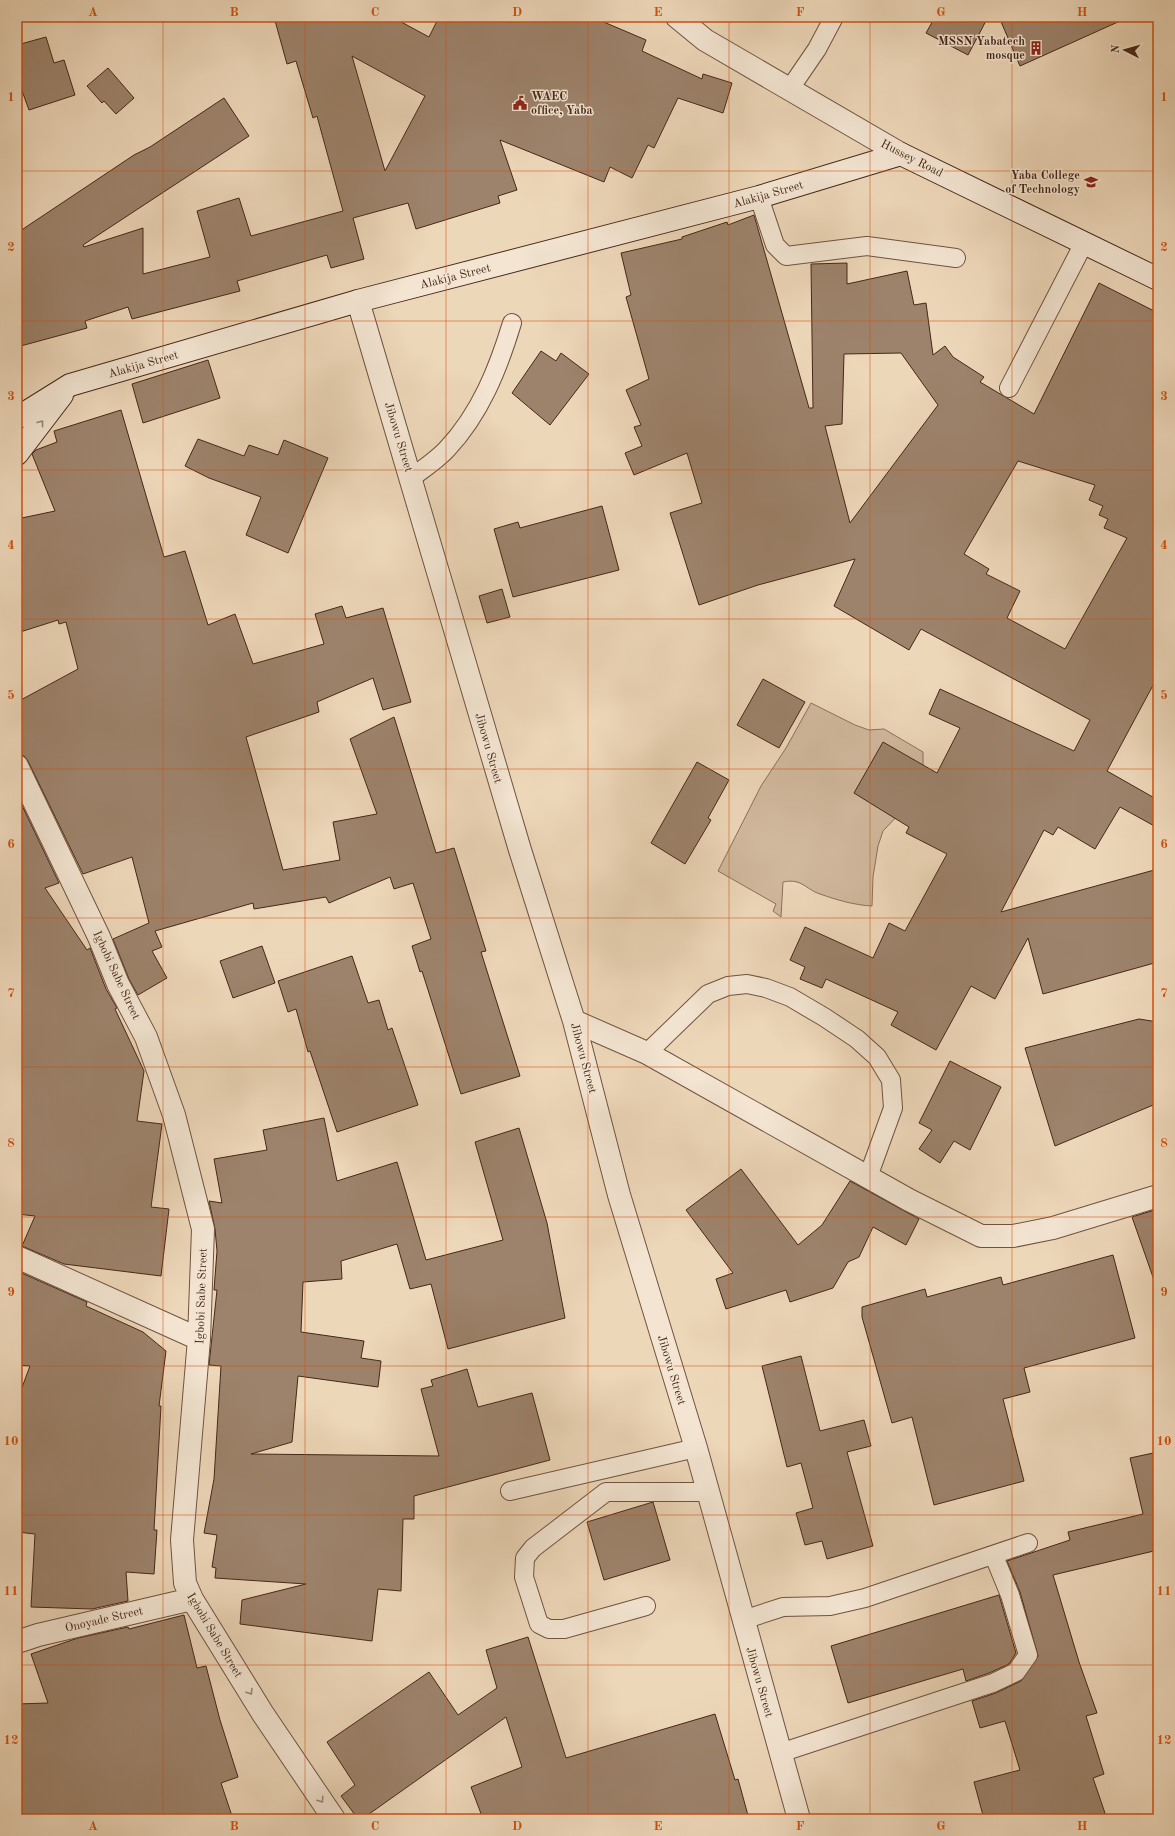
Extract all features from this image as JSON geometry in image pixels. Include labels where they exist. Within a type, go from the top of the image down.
[{"type":"street","name":"Hussey Road","points":[[677,17],[705,40],[901,154],[1158,279]]},
{"type":"street","name":"Alakija Street","points":[[17,418],[70,385],[358,301],[759,197],[901,154]]},
{"type":"street","name":"Jibowu Street","points":[[358,301],[520,850],[574,1021],[619,1195],[696,1448],[799,1819]]},
{"type":"street","points":[[17,454],[70,385]]},
{"type":"street","name":"Igbobi Sabe Street","points":[[17,766],[99,937],[118,984],[146,1037],[174,1116],[203,1229],[199,1339],[182,1540],[185,1583],[192,1599],[263,1714],[334,1819]]},
{"type":"street","points":[[574,1021],[647,1053],[909,1200],[981,1236],[1013,1236],[1053,1228],[1158,1196]]},
{"type":"street","points":[[17,1258],[199,1339]]},
{"type":"street","name":"Onoyade Street","points":[[17,1642],[46,1633],[192,1599]]},
{"type":"lane","points":[[789,90],[818,49],[834,17]]},
{"type":"lane","points":[[759,197],[775,245],[786,256],[867,246],[956,258]]},
{"type":"lane","points":[[1009,388],[1084,243]]},
{"type":"lane","points":[[411,478],[446,450],[472,417],[500,361],[512,323]]},
{"type":"lane","points":[[647,1053],[708,994],[728,986],[747,984],[766,988],[790,997],[857,1039],[877,1057],[890,1080],[892,1108],[868,1177]]},
{"type":"lane","points":[[510,1491],[696,1448]]},
{"type":"lane","points":[[646,1606],[564,1629],[549,1629],[539,1624],[524,1577],[525,1558],[533,1548],[606,1492],[707,1492]]},
{"type":"lane","points":[[743,1620],[783,1607],[830,1606],[865,1598],[994,1556],[1028,1543]]},
{"type":"lane","points":[[780,1753],[993,1683],[1016,1672],[1028,1655],[1010,1595],[994,1556]]},
{"type":"shaded area","points":[[811,703],[855,725],[869,730],[884,729],[923,752],[923,773],[903,810],[883,831],[878,846],[873,877],[872,906],[833,898],[815,892],[795,881],[789,881],[783,882],[781,917],[773,911],[776,904],[718,871],[761,786],[786,748]]},
{"type":"building","points":[[274,17],[392,17],[429,37],[439,17],[592,17],[646,40],[642,51],[702,79],[703,74],[732,83],[723,113],[678,98],[654,148],[648,145],[632,178],[610,167],[604,182],[500,140],[517,190],[498,196],[500,203],[416,229],[408,203],[353,218],[364,259],[331,268],[327,255],[237,281],[240,291],[132,319],[128,307],[85,321],[87,328],[17,347],[17,233],[134,155],[150,147],[224,98],[249,136],[83,245],[84,247],[143,228],[143,274],[210,257],[197,211],[239,198],[251,236],[343,211],[317,116],[313,118],[296,61],[287,64]],"holes":[[[352,56],[425,96],[385,171]]]},
{"type":"building","points":[[935,17],[988,17],[968,55],[926,33]]},
{"type":"building","name":"MSSN Yabatech mosque","points":[[999,17],[1129,17],[1020,66]]},
{"type":"building","points":[[46,37],[54,63],[64,60],[75,95],[29,110],[17,77],[17,45]]},
{"type":"building","points":[[108,68],[134,98],[116,114],[104,101],[102,103],[87,86]]},
{"type":"building","points":[[754,215],[809,408],[813,408],[811,264],[847,263],[847,284],[907,271],[914,305],[926,303],[933,355],[945,346],[953,357],[984,377],[980,382],[1034,414],[1099,283],[1158,313],[1158,676],[1107,771],[1158,800],[1158,828],[1120,807],[1095,849],[1058,827],[1053,835],[1044,830],[1001,912],[1158,869],[1158,962],[1043,994],[1028,938],[995,999],[971,986],[936,1050],[891,1025],[898,1012],[826,979],[822,988],[800,979],[805,967],[790,960],[805,927],[873,958],[889,923],[905,931],[947,854],[906,833],[909,827],[854,793],[883,742],[937,773],[960,728],[929,714],[940,689],[1074,751],[1090,720],[921,629],[909,650],[834,606],[855,559],[758,585],[699,605],[670,513],[702,503],[687,453],[634,475],[625,453],[642,446],[634,427],[641,425],[626,390],[649,379],[626,297],[631,295],[621,253],[682,239],[682,237],[727,222],[728,225]],"holes":[[[901,353],[938,405],[850,523],[825,426],[842,424],[844,354]],[[1018,461],[1095,485],[1089,500],[1103,506],[1099,515],[1108,519],[1104,528],[1127,538],[1065,649],[1007,618],[1020,591],[986,574],[989,569],[964,554]]]},
{"type":"building","points":[[541,351],[556,361],[561,353],[589,374],[550,425],[512,393]]},
{"type":"building","points":[[208,360],[220,398],[143,423],[132,384]]},
{"type":"building","points":[[121,410],[164,557],[185,551],[208,625],[235,614],[253,664],[324,644],[315,614],[342,606],[346,618],[383,608],[411,702],[383,710],[373,678],[317,702],[319,712],[246,737],[283,870],[340,860],[333,822],[377,814],[350,739],[394,717],[436,853],[454,848],[486,951],[481,952],[520,1076],[461,1094],[422,971],[420,972],[412,946],[431,939],[413,883],[394,889],[390,877],[329,903],[326,897],[254,909],[253,903],[155,931],[162,947],[152,951],[167,978],[138,995],[129,979],[113,939],[149,923],[132,857],[83,874],[28,761],[24,756],[17,754],[17,702],[78,669],[66,622],[59,624],[58,620],[17,633],[17,519],[55,511],[32,454],[36,450],[57,442],[54,431]]},
{"type":"building","points":[[198,439],[244,456],[249,445],[278,455],[284,440],[328,458],[288,553],[246,535],[261,497],[209,478],[185,466]]},
{"type":"building","points":[[602,506],[619,570],[513,597],[494,529],[518,522],[520,528]]},
{"type":"building","points":[[502,589],[510,617],[487,623],[479,596]]},
{"type":"building","points":[[763,679],[805,702],[779,748],[737,725]]},
{"type":"building","points":[[697,762],[729,780],[708,818],[711,820],[685,864],[651,843]]},
{"type":"building","points":[[17,795],[59,883],[45,888],[87,950],[90,948],[106,989],[117,1008],[115,1009],[144,1071],[137,1121],[162,1124],[151,1207],[169,1209],[161,1276],[64,1264],[22,1246],[35,1216],[17,1214]]},
{"type":"building","points":[[262,946],[275,983],[233,998],[220,961]]},
{"type":"building","points":[[352,956],[368,1003],[379,1000],[388,1030],[392,1028],[418,1105],[337,1132],[310,1051],[308,1052],[296,1009],[288,1012],[278,981]]},
{"type":"building","points":[[1139,1019],[1158,1022],[1158,1103],[1055,1146],[1025,1048]]},
{"type":"building","points":[[950,1061],[1001,1087],[970,1150],[954,1141],[940,1163],[919,1149],[932,1130],[919,1123]]},
{"type":"building","points":[[324,1118],[337,1181],[397,1162],[426,1260],[503,1240],[475,1142],[519,1128],[547,1223],[565,1318],[448,1349],[431,1284],[410,1289],[397,1244],[341,1261],[342,1279],[303,1282],[301,1332],[364,1341],[361,1358],[381,1361],[378,1387],[298,1376],[292,1442],[251,1454],[439,1456],[421,1389],[433,1386],[431,1380],[467,1369],[478,1407],[532,1393],[550,1460],[414,1496],[414,1519],[403,1519],[401,1591],[378,1589],[372,1641],[240,1624],[242,1600],[306,1584],[215,1578],[216,1568],[212,1567],[217,1535],[204,1533],[214,1479],[221,1366],[209,1365],[217,1290],[214,1290],[217,1251],[215,1229],[209,1201],[222,1203],[214,1159],[267,1150],[263,1130]]},
{"type":"building","points":[[741,1169],[798,1245],[822,1225],[850,1181],[919,1219],[906,1245],[873,1227],[859,1257],[848,1262],[833,1288],[790,1302],[786,1290],[726,1309],[716,1279],[733,1273],[686,1210]]},
{"type":"building","points":[[1158,1209],[1158,1279],[1154,1280],[1132,1217]]},
{"type":"building","points":[[1113,1255],[1135,1338],[1024,1368],[1030,1392],[1003,1399],[1024,1481],[934,1505],[912,1417],[892,1423],[862,1317],[862,1307],[925,1289],[927,1297],[1001,1277],[1003,1285]]},
{"type":"building","points":[[17,1271],[87,1302],[86,1306],[143,1332],[166,1351],[159,1406],[161,1406],[154,1530],[157,1530],[154,1574],[126,1572],[128,1601],[92,1609],[31,1607],[35,1534],[17,1532],[17,1401],[30,1366],[17,1365]]},
{"type":"building","points":[[801,1356],[820,1431],[864,1420],[871,1446],[847,1452],[873,1546],[827,1559],[822,1541],[805,1545],[796,1513],[813,1508],[801,1463],[787,1467],[762,1366]]},
{"type":"building","points":[[1158,1452],[1158,1550],[1053,1575],[1079,1662],[1097,1713],[1086,1716],[1104,1774],[1093,1778],[1107,1819],[984,1819],[974,1782],[1020,1770],[1005,1721],[980,1728],[972,1701],[996,1693],[1021,1681],[1038,1656],[1020,1592],[1007,1561],[1070,1540],[1068,1532],[1143,1514],[1130,1458]]},
{"type":"building","points":[[653,1502],[670,1560],[604,1580],[587,1522]]},
{"type":"building","points":[[999,1595],[1016,1653],[1009,1664],[966,1681],[963,1669],[848,1703],[831,1646]]},
{"type":"building","points":[[184,1615],[197,1668],[206,1666],[220,1720],[238,1777],[221,1783],[233,1819],[17,1819],[17,1704],[48,1703],[31,1654],[78,1638],[128,1627],[129,1629]]},
{"type":"building","points":[[528,1637],[566,1758],[715,1714],[735,1780],[738,1779],[749,1819],[483,1819],[471,1787],[522,1767],[506,1717],[362,1819],[358,1819],[341,1796],[355,1785],[327,1742],[429,1672],[458,1715],[497,1688],[486,1650]]},
{"type":"place","name":"MSSN Yabatech mosque","points":[[1036,48]]},
{"type":"place","name":"WAEC office, Yaba","points":[[520,103]]},
{"type":"place","name":"Yaba College of Technology","points":[[1091,182]]}]
